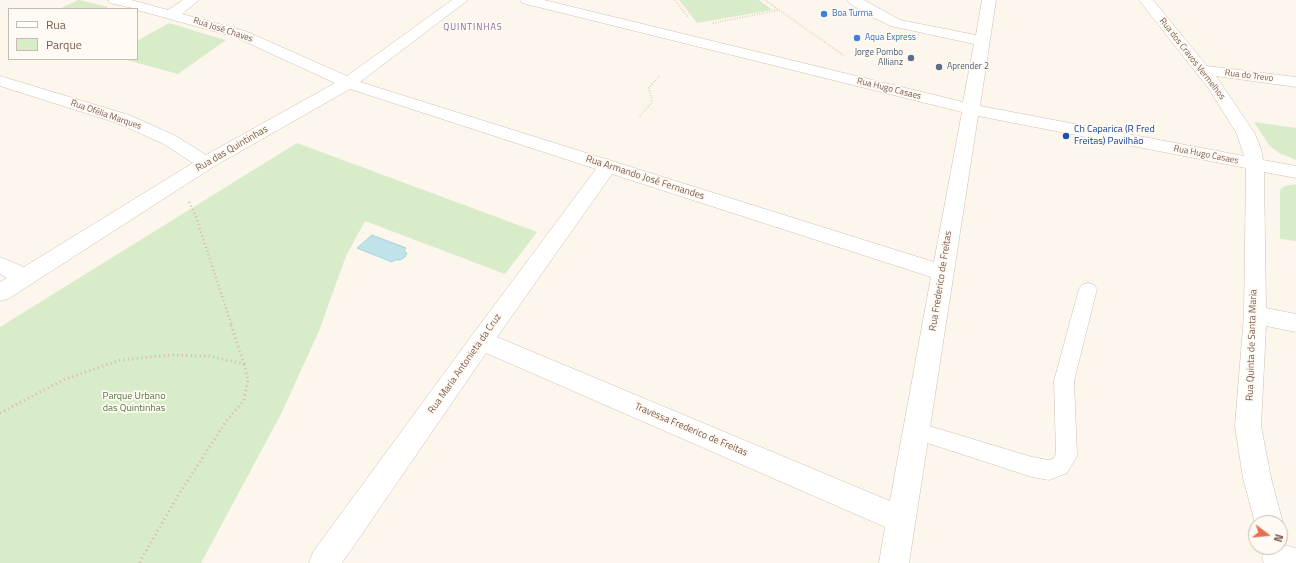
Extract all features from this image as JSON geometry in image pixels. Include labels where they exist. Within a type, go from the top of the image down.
[{"type":"street","name":"Rua José Chaves","points":[[115,0],[172,14],[240,34],[348,83]]},
{"type":"street","points":[[172,14],[192,0]]},
{"type":"street","name":"Rua das Quintinhas","points":[[0,293],[206,163],[348,83],[461,0]]},
{"type":"street","name":"Rua Hugo Casaes","points":[[527,0],[1036,123],[1296,172]]},
{"type":"street","points":[[854,0],[877,14],[896,23],[981,41]]},
{"type":"street","name":"Rua Frederico de Freitas","points":[[894,563],[989,0]]},
{"type":"street","name":"Rua dos Cravos Vermelhos","points":[[1146,0],[1216,87],[1246,134],[1252,149],[1255,164]]},
{"type":"street","name":"Rua do Trevo","points":[[1203,70],[1296,82]]},
{"type":"street","name":"Rua Ofélia Marques","points":[[0,81],[123,119],[170,140],[206,163]]},
{"type":"street","name":"Rua Armando José Fernandes","points":[[348,83],[942,272]]},
{"type":"street","name":"Rua Quinta de Santa Maria","points":[[1255,164],[1255,314],[1248,426],[1257,478],[1267,515]]},
{"type":"street","name":"Rua Maria Antonieta da Cruz","points":[[324,563],[481,341],[608,166]]},
{"type":"street","points":[[0,264],[25,277]]},
{"type":"street","points":[[1255,314],[1296,323]]},
{"type":"street","name":"Travessa Frederico de Freitas","points":[[481,341],[901,520]]},
{"type":"lane","points":[[916,430],[1032,467],[1049,470],[1060,466],[1067,456],[1064,381],[1088,289]]},
{"type":"path","points":[[675,0],[679,5]]},
{"type":"path","points":[[765,0],[846,57]]},
{"type":"path","points":[[709,24],[779,10]]},
{"type":"path","points":[[640,116],[652,102],[649,88],[660,75]]},
{"type":"path","points":[[138,563],[227,420],[244,400],[248,380],[195,214],[189,202]]},
{"type":"path","points":[[0,413],[63,380],[120,360],[171,355],[209,356],[244,364]]},
{"type":"green space","points":[[78,0],[108,7],[106,8],[61,8]]},
{"type":"green space","points":[[679,0],[759,0],[772,10],[697,23]]},
{"type":"green space","points":[[169,23],[226,40],[178,74],[127,60],[138,60],[138,40]]},
{"type":"green space","points":[[1254,122],[1296,128],[1296,160],[1279,153],[1269,145]]},
{"type":"green space","name":"Parque Urbano das Quintinhas","points":[[297,143],[537,232],[505,274],[365,221],[346,256],[319,331],[281,414],[201,563],[0,563],[0,327]]},
{"type":"green space","points":[[1296,184],[1296,241],[1280,239],[1280,190],[1285,186]]},
{"type":"water","points":[[372,235],[406,248],[404,251],[407,253],[405,257],[392,262],[357,248]]},
{"type":"place","name":"Boa Turma","points":[[824,14]]},
{"type":"place","name":"Aqua Express","points":[[857,38]]},
{"type":"place","name":"Jorge Pombo Allianz","points":[[911,58]]},
{"type":"place","name":"Aprender 2","points":[[939,67]]},
{"type":"place","name":"Ch Caparica (R Fred Freitas) Pavilhão","points":[[1066,136]]},
{"type":"district","name":"QUINTINHAS","points":[[473,28]]}]
